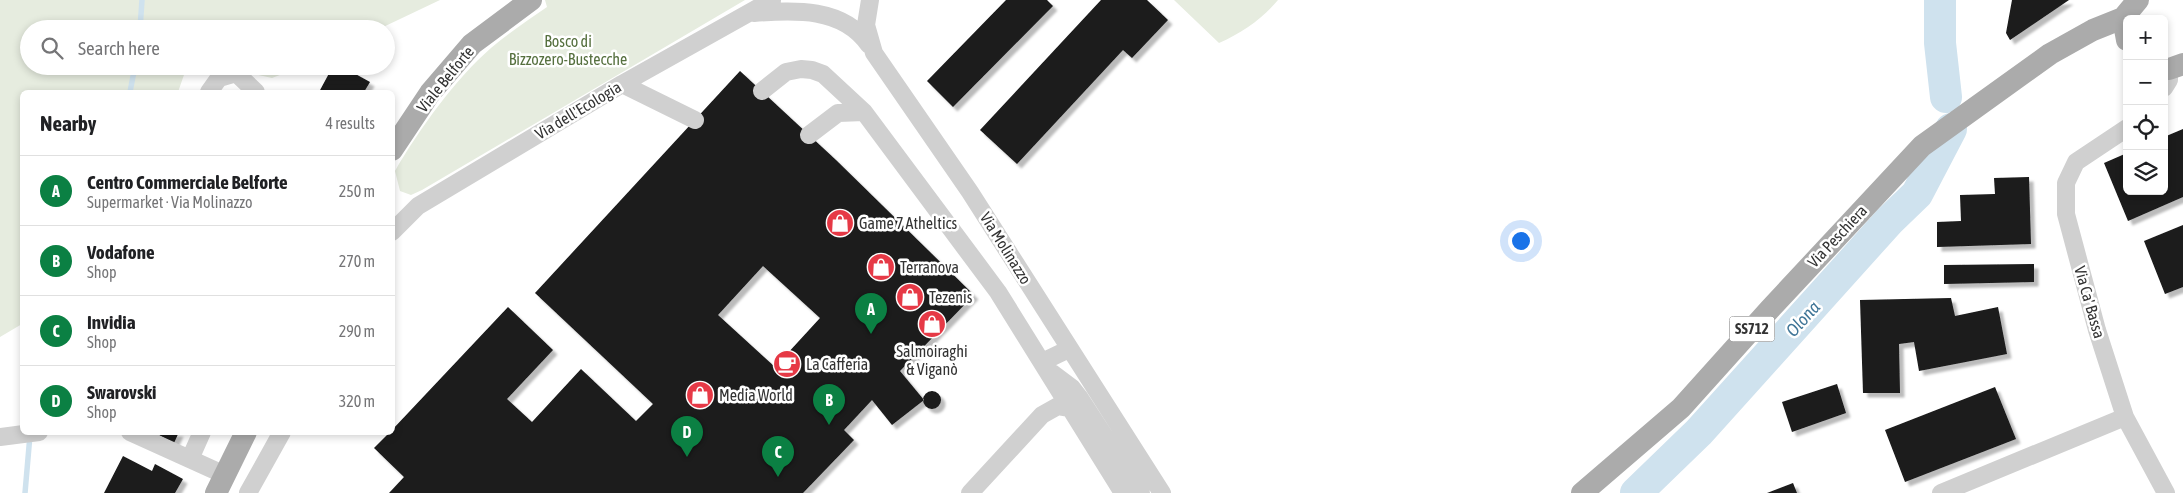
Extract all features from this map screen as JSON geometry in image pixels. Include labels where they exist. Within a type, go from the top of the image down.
[{"type":"main road","name":"Viale Belforte","points":[[395,146],[430,93],[472,44],[531,0]]},
{"type":"main road","name":"Via Peschiera","points":[[2126,15],[2138,0]]},
{"type":"main road","name":"Via Peschiera","points":[[1582,493],[1681,408],[1770,309],[1922,146],[2050,54],[2093,30],[2123,18]]},
{"type":"main road","points":[[220,484],[244,435]]},
{"type":"street","name":"Via dell'Ecologia","points":[[395,229],[418,206],[622,84],[772,0]]},
{"type":"street","name":"Via Molinazzo","points":[[870,0],[866,25],[874,53],[970,192],[1162,493]]},
{"type":"street","points":[[748,14],[777,11],[830,15],[851,26],[865,39],[874,53]]},
{"type":"street","points":[[762,92],[786,72],[801,68],[812,70],[823,74],[864,112],[979,264],[1122,493]]},
{"type":"street","points":[[211,90],[220,78],[226,75]]},
{"type":"street","points":[[238,75],[254,90]]},
{"type":"street","points":[[622,84],[694,120]]},
{"type":"street","points":[[809,135],[838,113],[864,112]]},
{"type":"street","name":"Via Ca' Bassa","points":[[2123,131],[2076,162],[2066,183],[2066,214],[2097,330],[2125,417],[2166,493]]},
{"type":"street","points":[[1043,365],[1069,349]]},
{"type":"street","points":[[1043,365],[1051,398],[1048,410]]},
{"type":"street","points":[[1043,365],[1072,388],[1141,493]]},
{"type":"street","points":[[970,493],[1048,410],[1058,406],[1070,408]]},
{"type":"street","points":[[1941,493],[2125,417]]},
{"type":"street","points":[[6,437],[20,435]]},
{"type":"street","points":[[137,435],[190,459],[220,484]]},
{"type":"street","points":[[190,459],[201,435]]},
{"type":"street","points":[[248,493],[280,435]]},
{"type":"green space","points":[[0,0],[440,0],[395,21],[20,20],[20,75],[184,75],[179,90],[20,90],[20,325],[0,337]]},
{"type":"green space","name":"Bosco di Bizzozero-Bustecche","points":[[545,0],[745,0],[422,190],[411,195],[400,191],[395,171],[438,106],[464,74],[491,48],[547,7]]},
{"type":"green space","points":[[1174,0],[1278,0],[1251,25],[1219,43]]},
{"type":"green space","points":[[258,75],[280,75],[272,78]]},
{"type":"building","points":[[1006,0],[1047,0],[1053,6],[953,107],[927,81]]},
{"type":"building","points":[[1101,0],[1147,0],[1168,20],[1132,58],[1123,50],[1017,164],[980,130]]},
{"type":"building","points":[[2012,0],[2069,0],[2010,40],[2006,33]]},
{"type":"building","points":[[740,71],[836,160],[974,295],[900,371],[924,400],[892,425],[872,400],[844,430],[854,440],[803,493],[389,493],[404,477],[374,448],[387,435],[395,435],[395,427],[508,307],[553,350],[507,399],[532,422],[581,369],[636,421],[653,404],[535,293]],"holes":[[[763,266],[820,318],[775,367],[718,315]]]},
{"type":"building","points":[[328,75],[357,75],[370,82],[365,90],[320,90]]},
{"type":"building","points":[[2183,129],[2183,197],[2128,221],[2104,163],[2123,155],[2123,195],[2168,195],[2168,135]]},
{"type":"building","points":[[2029,177],[2031,244],[1937,247],[1937,222],[1961,221],[1960,195],[1995,194],[1994,178]]},
{"type":"building","points":[[2183,225],[2183,287],[2165,294],[2144,241]]},
{"type":"building","points":[[2034,264],[2034,282],[1944,284],[1944,265]]},
{"type":"building","points":[[1951,298],[1955,316],[1998,307],[2007,354],[1919,371],[1914,342],[1899,344],[1900,393],[1863,393],[1860,300]]},
{"type":"building","points":[[1837,384],[1846,413],[1792,432],[1782,402]]},
{"type":"building","points":[[1995,387],[2016,439],[1905,482],[1885,430]]},
{"type":"building","points":[[932,391],[938,394],[941,400],[938,406],[932,409],[926,406],[923,400],[926,394]]},
{"type":"building","points":[[159,435],[178,435],[174,443]]},
{"type":"building","points":[[123,456],[152,471],[155,464],[183,479],[175,493],[104,493]]},
{"type":"building","points":[[1793,483],[1797,493],[1767,493]]},
{"type":"waterway","points":[[141,20],[142,0]]},
{"type":"waterway","name":"Olona","points":[[1940,0],[1940,43],[1946,97]]},
{"type":"waterway","points":[[130,90],[133,75]]},
{"type":"waterway","name":"Olona","points":[[1636,493],[1699,432],[1889,221],[1917,194],[1951,129]]},
{"type":"waterway","points":[[25,493],[30,435]]},
{"type":"place","name":"Game 7 Atheltics","points":[[840,223]]},
{"type":"place","name":"Terranova","points":[[881,267]]},
{"type":"place","name":"Tezenis","points":[[910,297]]},
{"type":"place","name":"Salmoiraghi & Viganò","points":[[932,324]]},
{"type":"place","name":"Centro Commerciale Belforte","points":[[871,334]]},
{"type":"place","name":"La Cafferia","points":[[787,364]]},
{"type":"place","name":"Media World","points":[[700,395]]},
{"type":"place","name":"Vodafone","points":[[829,425]]},
{"type":"place","name":"Swarovski","points":[[687,457]]},
{"type":"place","name":"Invidia","points":[[778,477]]}]
